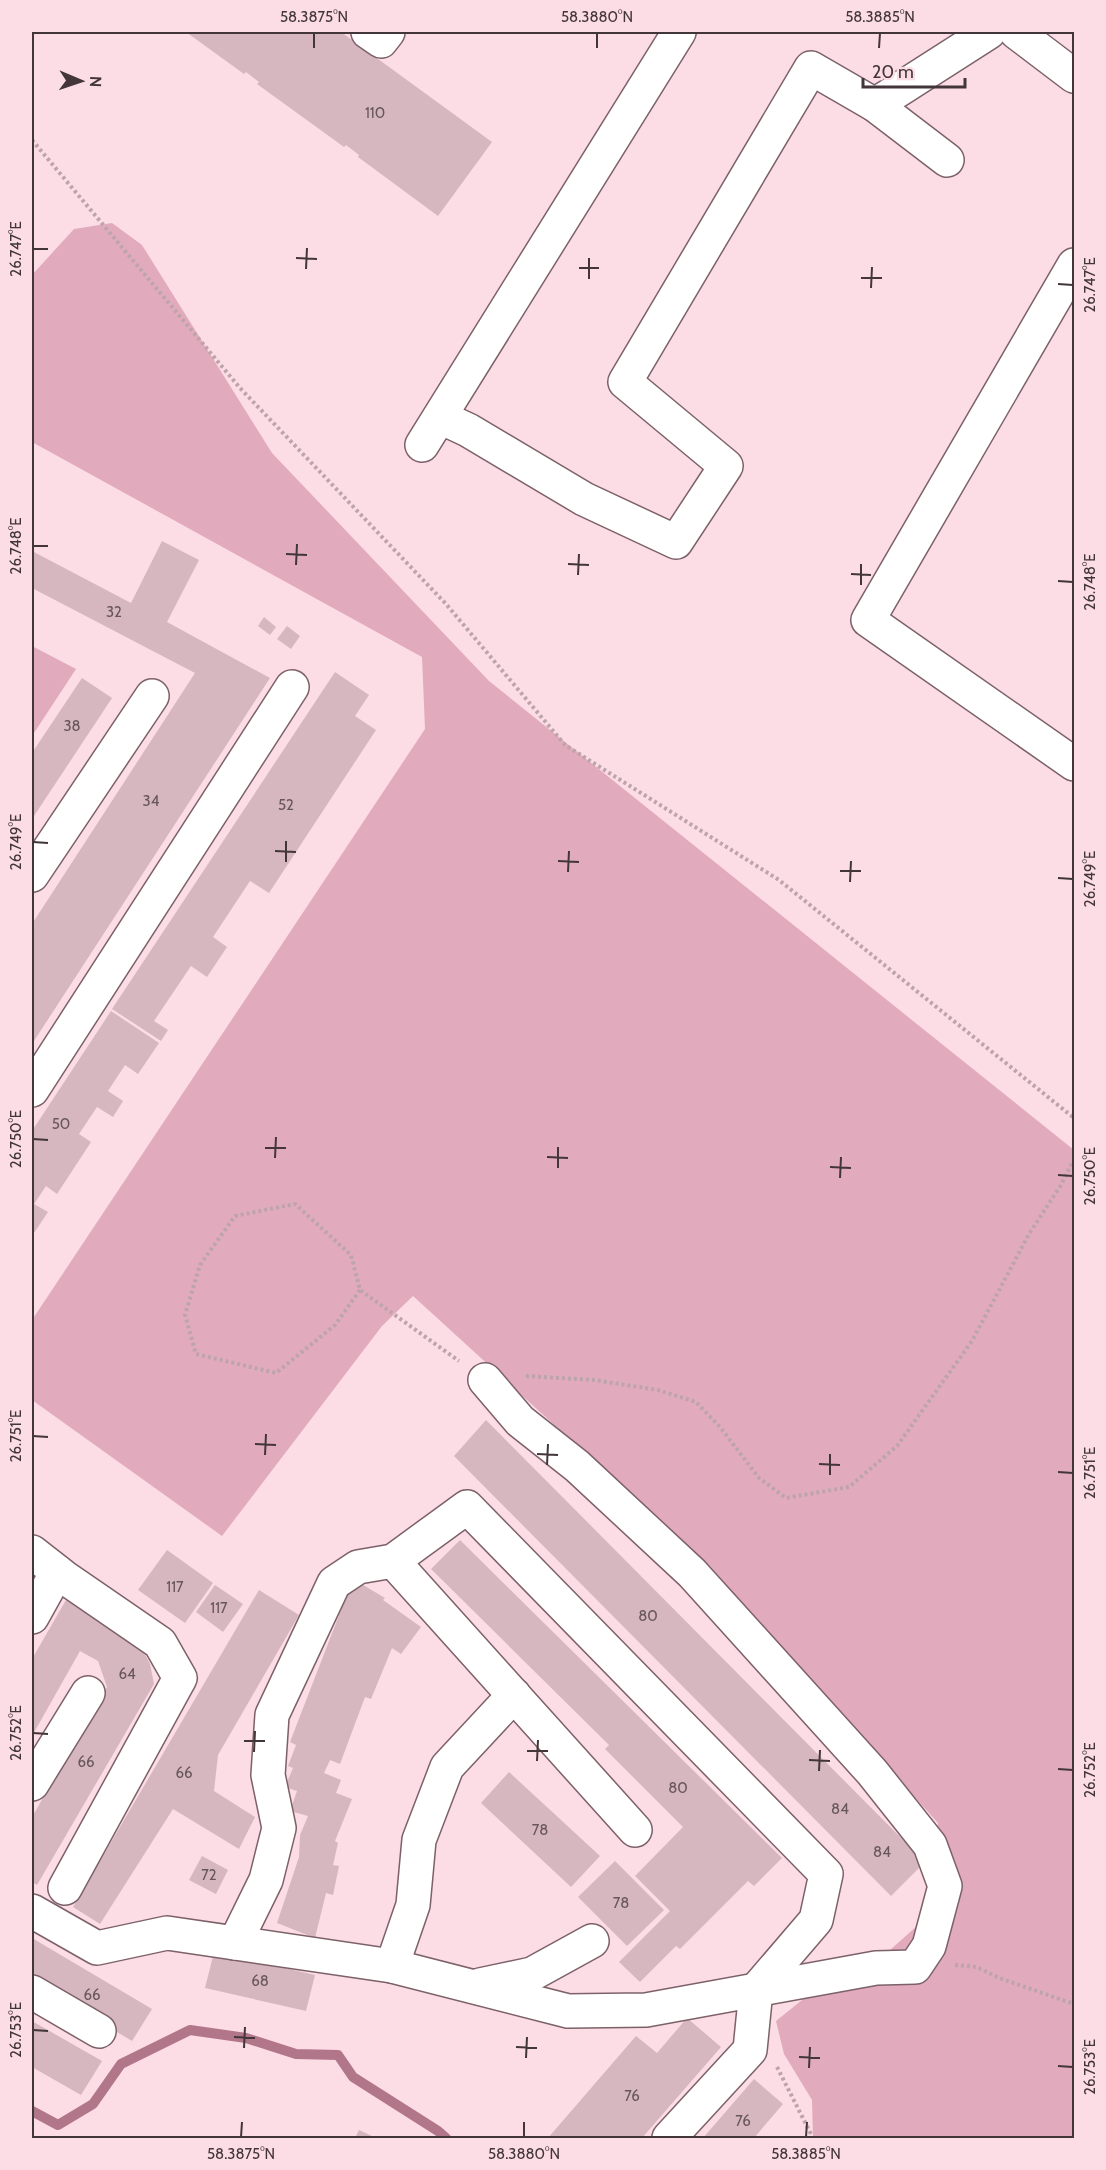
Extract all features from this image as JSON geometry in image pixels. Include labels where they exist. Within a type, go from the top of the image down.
[{"type":"lane","points":[[368,32],[381,41],[387,32]]},
{"type":"lane","points":[[422,445],[679,32]]},
{"type":"lane","points":[[875,105],[988,32]]},
{"type":"lane","points":[[1016,32],[1074,76]]},
{"type":"lane","points":[[440,417],[468,430],[584,499],[676,543],[726,466],[625,382],[811,68],[875,105],[947,160]]},
{"type":"lane","points":[[1074,265],[868,620],[1074,764]]},
{"type":"lane","points":[[32,1090],[292,687]]},
{"type":"lane","points":[[32,875],[152,696]]},
{"type":"lane","points":[[32,1911],[97,1948],[167,1933],[392,1966],[568,2011],[646,2010],[876,1968],[915,1967],[929,1946],[945,1886],[930,1845],[872,1772],[692,1573],[577,1466],[520,1421],[485,1380]]},
{"type":"lane","points":[[235,1943],[266,1880],[279,1828],[268,1775],[272,1715],[334,1583],[358,1567],[393,1562],[466,1507],[826,1874],[816,1920],[756,1989],[750,2050],[669,2139]]},
{"type":"lane","points":[[32,1617],[44,1562],[160,1643],[180,1678],[65,1888]]},
{"type":"lane","points":[[393,1562],[635,1830]]},
{"type":"lane","points":[[32,1784],[88,1693]]},
{"type":"lane","points":[[392,1966],[413,1905],[419,1840],[447,1767],[514,1695]]},
{"type":"lane","points":[[472,1986],[532,1974],[592,1941]]},
{"type":"lane","points":[[32,1992],[99,2031]]},
{"type":"path","points":[[32,140],[240,388],[446,604],[565,745],[778,880],[1074,1118]]},
{"type":"path","points":[[360,1290],[335,1325],[276,1373],[196,1354],[185,1315],[200,1265],[235,1216],[294,1204],[351,1255],[360,1290],[485,1380],[515,1375],[594,1380],[658,1390],[696,1402],[720,1427],[759,1478],[786,1498],[849,1487],[897,1446],[972,1341],[1029,1234],[1061,1185],[1074,1159]]},
{"type":"path","points":[[915,1967],[945,1964],[978,1967],[999,1978],[1074,2004]]},
{"type":"path","points":[[752,2026],[783,2075],[813,2139]]},
{"type":"shaded area","points":[[112,223],[142,245],[272,453],[489,681],[1074,1150],[1074,2138],[813,2138],[812,2100],[784,2054],[776,2021],[807,1996],[880,1959],[918,1925],[933,1868],[938,1823],[701,1559],[413,1296],[382,1326],[222,1536],[32,1400],[32,1320],[425,729],[422,657],[32,442],[32,275],[74,229]]},
{"type":"shaded area","points":[[32,646],[76,669],[32,736]]},
{"type":"building","points":[[186,32],[341,32],[492,142],[438,216],[358,157],[359,155],[346,145],[344,147],[257,84],[259,82],[246,72],[244,74]]},
{"type":"building","points":[[162,541],[199,560],[167,622],[270,678],[32,1044],[32,924],[195,673],[32,588],[32,551],[131,603]]},
{"type":"building","points":[[264,617],[276,627],[270,635],[258,626]]},
{"type":"building","points":[[287,626],[300,636],[291,649],[277,639]]},
{"type":"building","points":[[335,672],[369,695],[355,716],[376,730],[269,893],[250,881],[213,937],[227,947],[207,977],[191,966],[154,1021],[168,1030],[161,1041],[112,1009]]},
{"type":"building","points":[[82,678],[112,698],[32,819],[32,753]]},
{"type":"building","points":[[111,1011],[159,1043],[138,1074],[125,1065],[108,1091],[123,1101],[113,1117],[97,1107],[79,1134],[91,1142],[57,1194],[46,1186],[34,1204],[48,1212],[32,1236],[32,1131]]},
{"type":"building","points":[[486,1420],[925,1862],[891,1896],[454,1456]]},
{"type":"building","points":[[460,1540],[782,1858],[754,1886],[748,1881],[680,1949],[676,1946],[640,1982],[619,1962],[670,1911],[635,1876],[683,1827],[605,1749],[609,1745],[431,1569]]},
{"type":"building","points":[[167,1550],[213,1583],[185,1623],[138,1590]]},
{"type":"building","points":[[353,1579],[385,1598],[383,1600],[421,1627],[401,1654],[392,1648],[371,1699],[365,1697],[340,1764],[330,1760],[324,1773],[341,1780],[336,1793],[352,1799],[335,1841],[338,1843],[333,1865],[339,1866],[333,1895],[326,1893],[315,1938],[277,1923],[299,1857],[300,1835],[308,1816],[290,1811],[297,1791],[285,1787],[293,1768],[288,1766],[296,1745],[290,1742]]},
{"type":"building","points":[[215,1585],[243,1604],[223,1632],[196,1612]]},
{"type":"building","points":[[259,1590],[299,1615],[218,1755],[214,1791],[255,1817],[239,1849],[173,1809],[100,1924],[73,1907]]},
{"type":"building","points":[[66,1600],[138,1641],[150,1664],[154,1684],[37,1885],[32,1882],[32,1817],[107,1687],[98,1661],[80,1651],[32,1736],[32,1659]]},
{"type":"building","points":[[509,1772],[600,1856],[571,1887],[481,1803]]},
{"type":"building","points":[[202,1856],[228,1870],[216,1894],[189,1880]]},
{"type":"building","points":[[615,1861],[664,1910],[627,1946],[578,1897]]},
{"type":"building","points":[[32,1938],[152,2009],[132,2041],[32,1981]]},
{"type":"building","points":[[214,1952],[315,1975],[306,2011],[205,1988]]},
{"type":"building","points":[[687,2018],[721,2047],[642,2138],[548,2138],[636,2036],[657,2053]]},
{"type":"building","points":[[32,2021],[102,2061],[81,2095],[32,2067]]},
{"type":"building","points":[[754,2079],[783,2104],[754,2138],[703,2138]]},
{"type":"building","points":[[359,2130],[376,2138],[355,2138]]},
{"type":"waterway","points":[[32,2111],[58,2125],[93,2104],[121,2064],[190,2030],[246,2038],[296,2054],[338,2055],[353,2077],[446,2138]]}]
